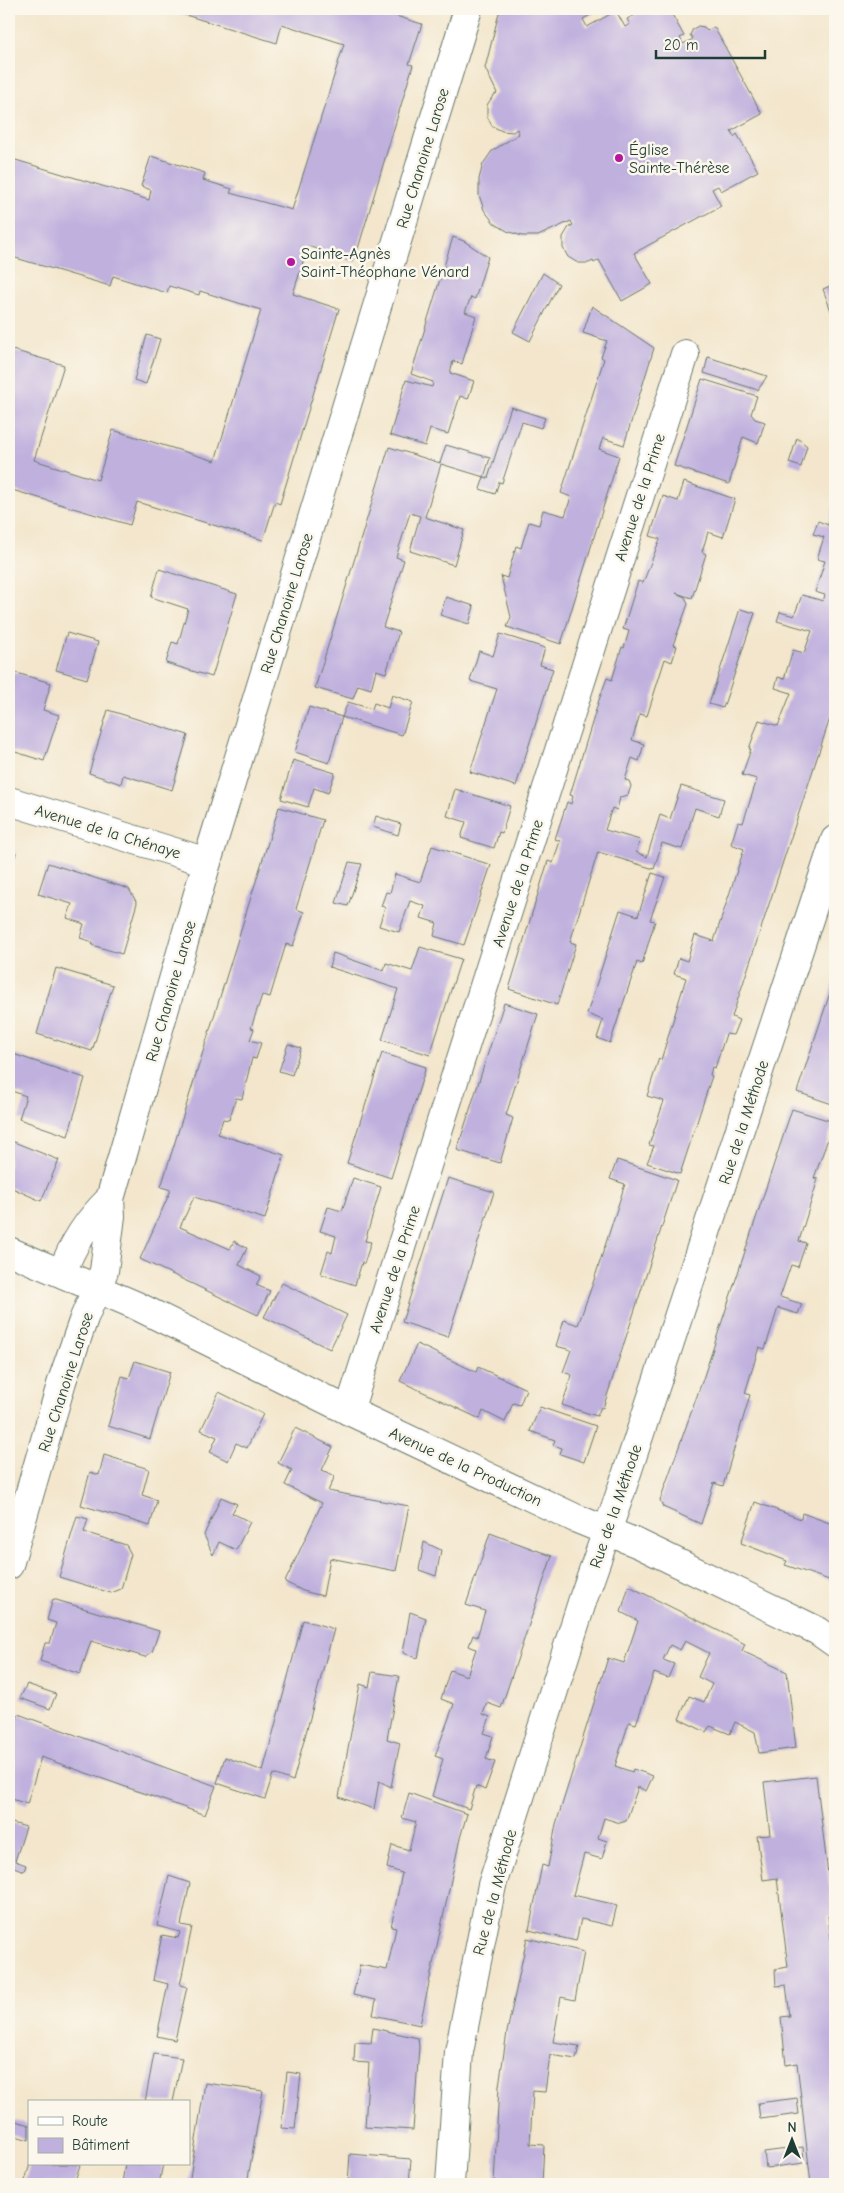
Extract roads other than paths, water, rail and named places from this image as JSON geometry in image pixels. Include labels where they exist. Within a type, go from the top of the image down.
[{"type":"street","name":"Rue Chanoine Larose","points":[[9,1565],[62,1381],[96,1287],[104,1271],[111,1216],[110,1199],[208,862],[468,9]]},
{"type":"street","name":"Avenue de la Prime","points":[[348,1411],[685,354]]},
{"type":"street","name":"Avenue de la Chénaye","points":[[9,801],[208,862]]},
{"type":"street","name":"Rue de la Méthode","points":[[450,2184],[459,2052],[492,1885],[835,840]]},
{"type":"street","name":"Rue Chanoine Larose","points":[[62,1273],[76,1242],[94,1215],[110,1199]]},
{"type":"street","name":"Avenue de la Production","points":[[9,1251],[96,1287],[348,1411],[639,1544],[818,1630],[835,1643]]},
{"type":"place","name":"Église Sainte-Thérèse","points":[[619,158]]},
{"type":"place","name":"Sainte-Agnès Saint-Théophane Vénard","points":[[291,262]]}]
